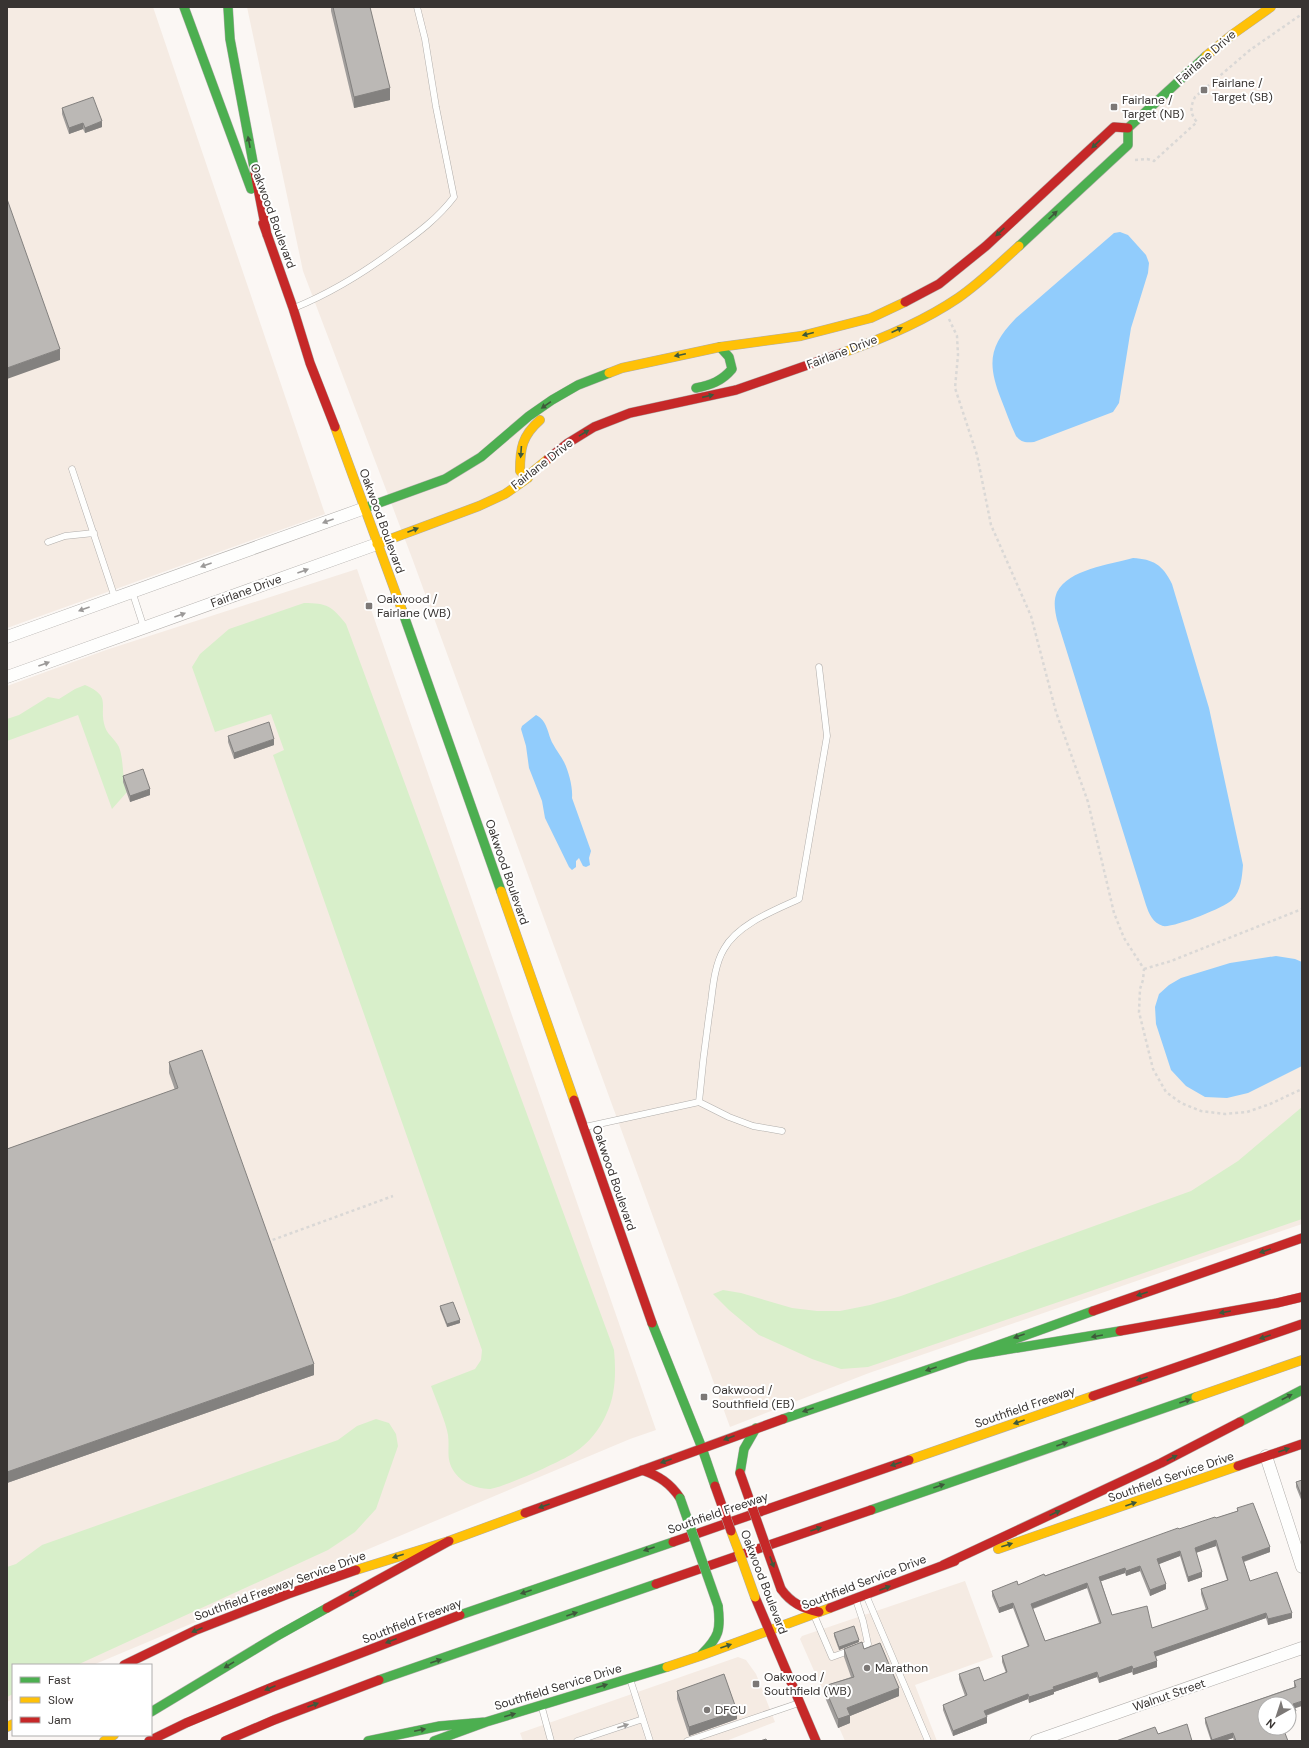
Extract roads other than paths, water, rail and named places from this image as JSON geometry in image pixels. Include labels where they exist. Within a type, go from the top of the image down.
[{"type":"main road","name":"Oakwood Boulevard","points":[[184,7],[293,308],[310,363],[365,508],[376,544],[415,645],[652,1324],[702,1448],[755,1597],[816,1741]]},
{"type":"main road","points":[[228,7],[230,39],[267,235]]},
{"type":"main road","name":"Fairlane Drive","points":[[376,544],[477,507],[501,495],[528,478],[531,473],[568,443],[594,427],[630,413],[736,390],[797,369],[858,347],[917,322],[958,298],[983,279],[1128,145],[1128,128],[1204,57],[1248,21],[1271,7]]},
{"type":"main road","name":"Fairlane Drive","points":[[365,508],[445,479],[481,457],[529,416],[552,400],[578,385],[622,368],[720,347],[809,334],[871,318],[914,298],[939,284],[986,246],[1114,127],[1128,128]]},
{"type":"main road","points":[[690,389],[713,384],[725,378],[732,369],[729,358],[720,347]]},
{"type":"main road","points":[[528,478],[520,471],[520,449],[523,438],[529,428],[561,405],[596,386],[622,368]]},
{"type":"main road","points":[[630,413],[646,401]]},
{"type":"main road","points":[[152,1711],[277,1636],[449,1541],[756,1428],[968,1356],[1020,1336],[1302,1238]]},
{"type":"main road","points":[[968,1356],[1101,1335],[1277,1303],[1302,1297]]},
{"type":"main road","name":"Southfield Freeway","points":[[149,1741],[186,1723],[275,1686],[441,1622],[1302,1324]]},
{"type":"main road","points":[[226,1741],[274,1720],[366,1686],[1302,1360]]},
{"type":"main road","points":[[943,1565],[1161,1463],[1302,1390]]},
{"type":"main road","points":[[756,1428],[747,1442],[741,1456],[740,1473],[781,1588],[789,1600],[802,1608],[817,1613]]},
{"type":"main road","name":"Southfield Service Drive","points":[[434,1741],[486,1722],[700,1656],[943,1565],[1102,1514],[1302,1444]]},
{"type":"main road","points":[[642,1470],[660,1476],[672,1485],[680,1498],[718,1606],[721,1629],[713,1644],[700,1656]]},
{"type":"main road","name":"Southfield Freeway Service Drive","points":[[126,1664],[196,1630],[288,1594],[379,1562],[449,1541]]},
{"type":"main road","points":[[368,1741],[440,1726],[486,1722]]},
{"type":"street","name":"Fairlane Drive","points":[[7,637],[365,508]]},
{"type":"street","name":"Fairlane Drive","points":[[7,677],[376,544]]},
{"type":"street","points":[[1266,1456],[1302,1567]]},
{"type":"street","name":"Walnut Street","points":[[1036,1741],[1302,1648]]},
{"type":"lane","points":[[293,308],[314,300],[370,268],[425,227],[442,212],[454,197],[436,107],[426,39],[417,7]]},
{"type":"lane","points":[[72,469],[115,598]]},
{"type":"lane","points":[[48,542],[65,536],[94,533]]},
{"type":"lane","points":[[132,592],[144,628]]},
{"type":"lane","points":[[699,1102],[704,1051],[713,988],[717,964],[724,948],[735,935],[758,918],[799,899],[827,736],[819,667]]},
{"type":"lane","points":[[583,1127],[699,1102],[728,1117],[753,1126],[782,1131]]},
{"type":"lane","points":[[866,1595],[928,1741]]},
{"type":"lane","points":[[817,1613],[832,1657],[868,1644],[863,1621],[855,1598]]},
{"type":"lane","points":[[629,1678],[650,1741]]},
{"type":"lane","points":[[687,1741],[800,1702]]},
{"type":"lane","points":[[541,1706],[551,1741]]},
{"type":"lane","points":[[577,1741],[643,1720]]},
{"type":"water","points":[[1120,232],[1128,235],[1146,255],[1149,263],[1148,273],[1131,328],[1119,403],[1113,412],[1034,442],[1022,441],[1016,436],[1001,399],[994,375],[992,365],[993,356],[1000,337],[1016,318],[1114,233]]},
{"type":"water","points":[[1133,558],[1146,560],[1157,564],[1169,577],[1172,584],[1209,708],[1243,865],[1239,888],[1232,900],[1219,908],[1187,921],[1169,926],[1163,926],[1157,923],[1150,915],[1147,908],[1055,610],[1055,599],[1057,592],[1063,584],[1071,578],[1090,569]]},
{"type":"water","points":[[536,715],[545,724],[553,744],[568,770],[572,798],[591,851],[589,858],[590,865],[586,867],[583,866],[579,858],[576,861],[576,867],[572,870],[569,867],[545,818],[542,801],[529,768],[526,746],[521,729],[522,726]]},
{"type":"water","points":[[1276,956],[1295,959],[1302,962],[1302,1066],[1248,1093],[1227,1098],[1205,1097],[1186,1086],[1171,1070],[1156,1024],[1155,1007],[1159,994],[1169,985],[1181,978],[1230,963]]},
{"type":"place","name":"Fairlane / Target (SB)","points":[[1204,90]]},
{"type":"place","name":"Fairlane / Target (NB)","points":[[1114,107]]},
{"type":"place","name":"Oakwood / Fairlane (WB)","points":[[369,606]]},
{"type":"place","name":"Oakwood / Southfield (EB)","points":[[704,1397]]},
{"type":"place","name":"Marathon","points":[[867,1668]]},
{"type":"place","name":"Oakwood / Southfield (WB)","points":[[756,1684]]},
{"type":"place","name":"DFCU","points":[[707,1710]]}]
